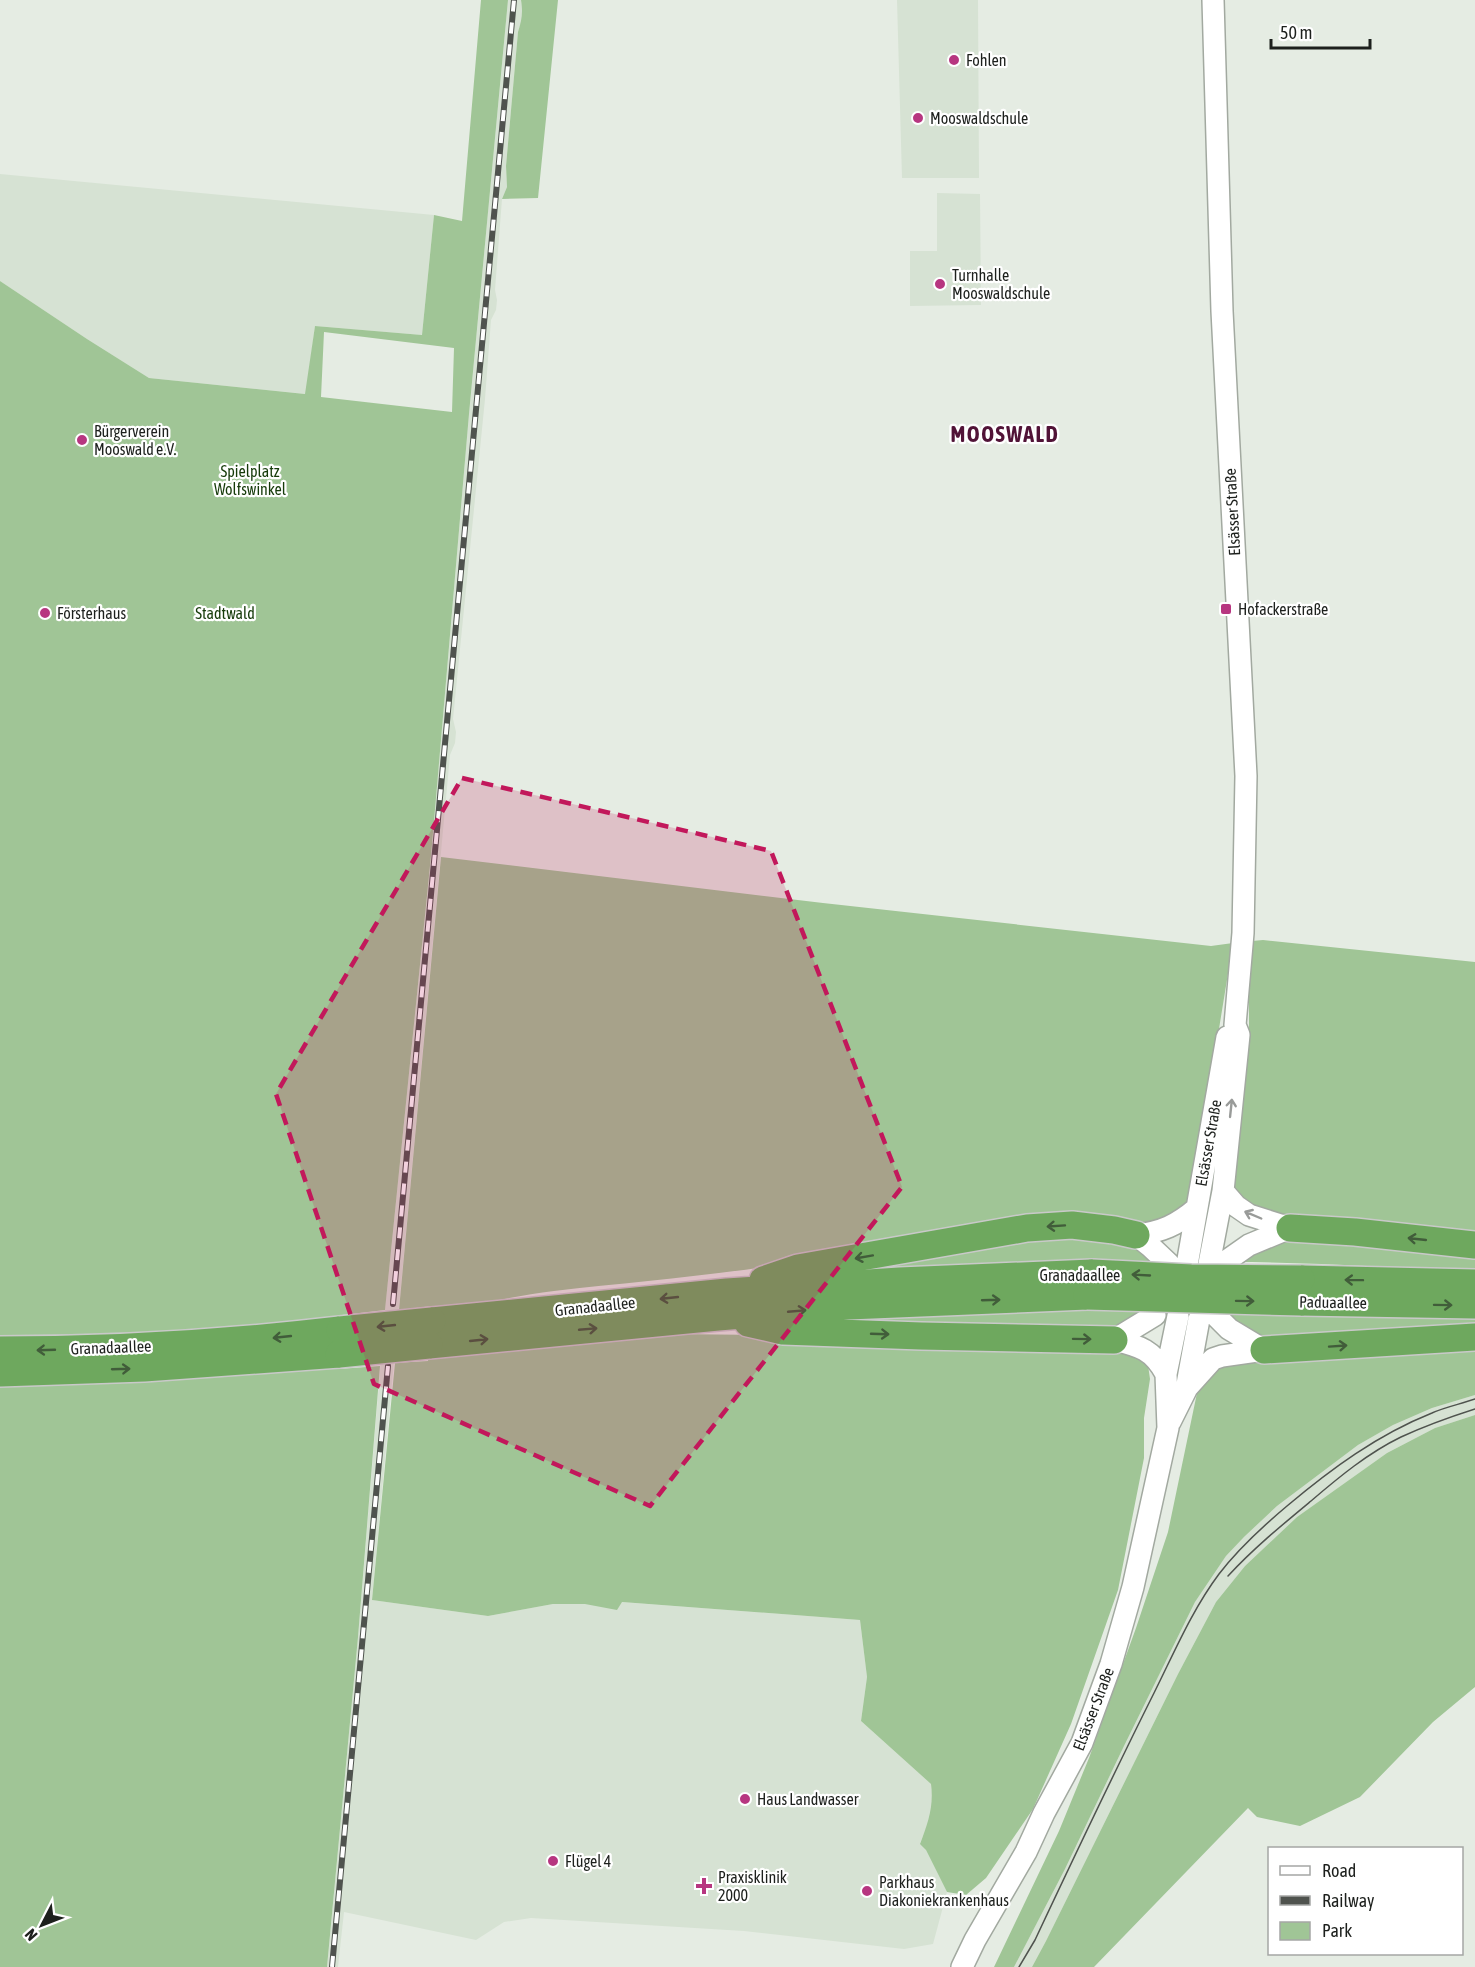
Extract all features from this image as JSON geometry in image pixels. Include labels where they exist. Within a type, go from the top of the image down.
[{"type":"highway","points":[[728,1292],[798,1268],[1027,1228],[1072,1225],[1114,1230],[1136,1236]]},
{"type":"highway","points":[[1290,1228],[1355,1232],[1475,1245]]},
{"type":"highway","name":"Granadaallee","points":[[0,1372],[155,1368],[728,1292],[900,1281],[1090,1285],[1197,1282]]},
{"type":"highway","name":"Paduaallee","points":[[1197,1282],[1475,1305]]},
{"type":"highway","name":"Paduaallee","points":[[1301,1291],[1475,1283]]},
{"type":"highway","name":"Granadaallee","points":[[430,1333],[718,1317],[1090,1285]]},
{"type":"highway","points":[[718,1317],[783,1331],[1114,1340]]},
{"type":"highway","points":[[1264,1350],[1475,1337]]},
{"type":"highway","name":"Granadaallee","points":[[0,1350],[250,1340],[340,1342]]},
{"type":"main road","name":"Elsässer Straße","points":[[955,1962],[975,1940],[1026,1852],[1044,1813],[1082,1743],[1111,1664],[1133,1587],[1167,1428],[1167,1374],[1197,1282],[1222,1191],[1239,1035],[1235,1024],[1243,922],[1245,755],[1227,415],[1213,0]]},
{"type":"main road","name":"Elsässer Straße","points":[[1167,1428],[1186,1390],[1197,1282],[1197,1208],[1227,1034],[1235,1024]]},
{"type":"main road","points":[[1222,1191],[1236,1206],[1249,1215],[1290,1228]]},
{"type":"main road","points":[[1136,1236],[1155,1233],[1173,1226],[1197,1208]]},
{"type":"main road","points":[[1197,1282],[1249,1245],[1290,1228]]},
{"type":"main road","points":[[1136,1236],[1197,1282],[1229,1329],[1264,1350]]},
{"type":"main road","points":[[1114,1340],[1155,1315]]},
{"type":"main road","points":[[1114,1340],[1137,1345],[1153,1355],[1167,1374]]},
{"type":"main road","points":[[1186,1390],[1212,1359],[1264,1350]]},
{"type":"highlighted area","points":[[462,778],[771,851],[902,1187],[650,1506],[374,1384],[276,1094]]},
{"type":"shaded area","points":[[508,0],[521,0],[523,11],[518,32],[506,166],[507,187],[502,199],[495,290],[497,300],[496,310],[491,320],[453,719],[456,732],[455,743],[450,755],[372,1600],[488,1616],[553,1604],[621,1602],[860,1620],[867,1677],[861,1721],[931,1784],[933,1799],[930,1819],[920,1843],[926,1850],[947,1892],[933,1944],[904,1949],[744,1931],[531,1918],[504,1922],[476,1940],[344,1912],[338,1967],[327,1967],[358,1637],[385,1310],[431,856]]},
{"type":"shaded area","points":[[897,0],[978,0],[979,178],[902,178]]},
{"type":"shaded area","points":[[0,174],[434,215],[422,335],[315,326],[306,394],[149,378],[0,281]]},
{"type":"shaded area","points":[[937,193],[980,194],[981,305],[910,306],[910,251],[937,251]]},
{"type":"shaded area","points":[[1475,1395],[1475,1415],[1435,1428],[1387,1453],[1297,1517],[1245,1566],[1216,1602],[1032,1967],[1014,1967],[1065,1869],[1195,1602],[1226,1556],[1277,1506],[1358,1445],[1393,1425],[1432,1408]]},
{"type":"green space","name":"Stadtwald","points":[[481,0],[508,0],[431,856],[385,1310],[342,1315],[339,1369],[380,1366],[358,1637],[327,1967],[0,1967],[0,281],[149,378],[305,394],[315,326],[422,335],[434,215],[462,221]],"holes":[[[324,332],[454,348],[452,412],[321,397]]]},
{"type":"green space","points":[[521,0],[558,0],[538,198],[502,199],[507,187],[506,166],[518,32],[522,16]]},
{"type":"green space","points":[[441,857],[823,903],[1211,946],[1233,943],[1194,1182],[1187,1203],[1158,1224],[789,1263],[554,1291],[432,1311],[432,1306],[399,1310]]},
{"type":"green space","points":[[1263,940],[1475,962],[1475,1238],[1270,1217],[1234,1194],[1231,1176],[1241,1120],[1249,1037],[1249,951],[1252,941]]},
{"type":"green space","points":[[1055,1232],[1134,1244],[1156,1263],[809,1272]]},
{"type":"green space","points":[[1285,1238],[1475,1253],[1475,1270],[1232,1262]]},
{"type":"green space","points":[[1086,1309],[1144,1312],[1114,1329],[774,1319]]},
{"type":"green space","points":[[1221,1311],[1475,1313],[1475,1330],[1258,1338]]},
{"type":"green space","points":[[669,1334],[774,1335],[1138,1351],[1148,1365],[1150,1379],[1144,1418],[1144,1458],[1118,1590],[1071,1724],[1033,1809],[986,1878],[966,1895],[947,1892],[926,1850],[920,1844],[930,1814],[931,1784],[861,1721],[867,1677],[860,1620],[622,1602],[617,1610],[585,1604],[553,1604],[488,1616],[372,1600],[395,1363],[428,1361],[428,1355]]},
{"type":"green space","points":[[1475,1344],[1475,1395],[1432,1408],[1393,1425],[1358,1445],[1277,1506],[1226,1556],[1195,1602],[1065,1869],[1014,1967],[994,1967],[1059,1831],[1089,1758],[1136,1628],[1168,1532],[1197,1393],[1202,1380],[1223,1361]]},
{"type":"green space","points":[[1475,1415],[1475,1687],[1433,1722],[1360,1797],[1300,1826],[1257,1817],[1248,1808],[1094,1967],[1032,1967],[1216,1602],[1245,1566],[1297,1517],[1387,1453],[1435,1428]]},
{"type":"tram line","points":[[1019,1967],[1035,1940],[1184,1632],[1200,1602],[1227,1564],[1278,1514],[1355,1454],[1412,1422],[1442,1409],[1475,1399]]},
{"type":"tram line","points":[[1228,1576],[1279,1528],[1365,1458],[1401,1437],[1475,1409]]},
{"type":"railway","points":[[393,1304],[514,0]]},
{"type":"railway","points":[[332,1967],[388,1366]]},
{"type":"place","name":"Fohlen","points":[[954,60]]},
{"type":"place","name":"Mooswaldschule","points":[[918,118]]},
{"type":"place","name":"Turnhalle Mooswaldschule","points":[[940,284]]},
{"type":"place","name":"Bürgerverein Mooswald e.V.","points":[[82,440]]},
{"type":"place","name":"Hofackerstraße","points":[[1226,609]]},
{"type":"place","name":"Försterhaus","points":[[45,613]]},
{"type":"place","name":"Haus Landwasser","points":[[745,1799]]},
{"type":"place","name":"Flügel 4","points":[[553,1861]]},
{"type":"place","name":"Praxisklinik 2000","points":[[704,1886]]},
{"type":"place","name":"Parkhaus Diakoniekrankenhaus","points":[[867,1891]]},
{"type":"district","name":"MOOSWALD","points":[[1005,434]]},
{"type":"park label","name":"Spielplatz Wolfswinkel","points":[[250,480]]}]
